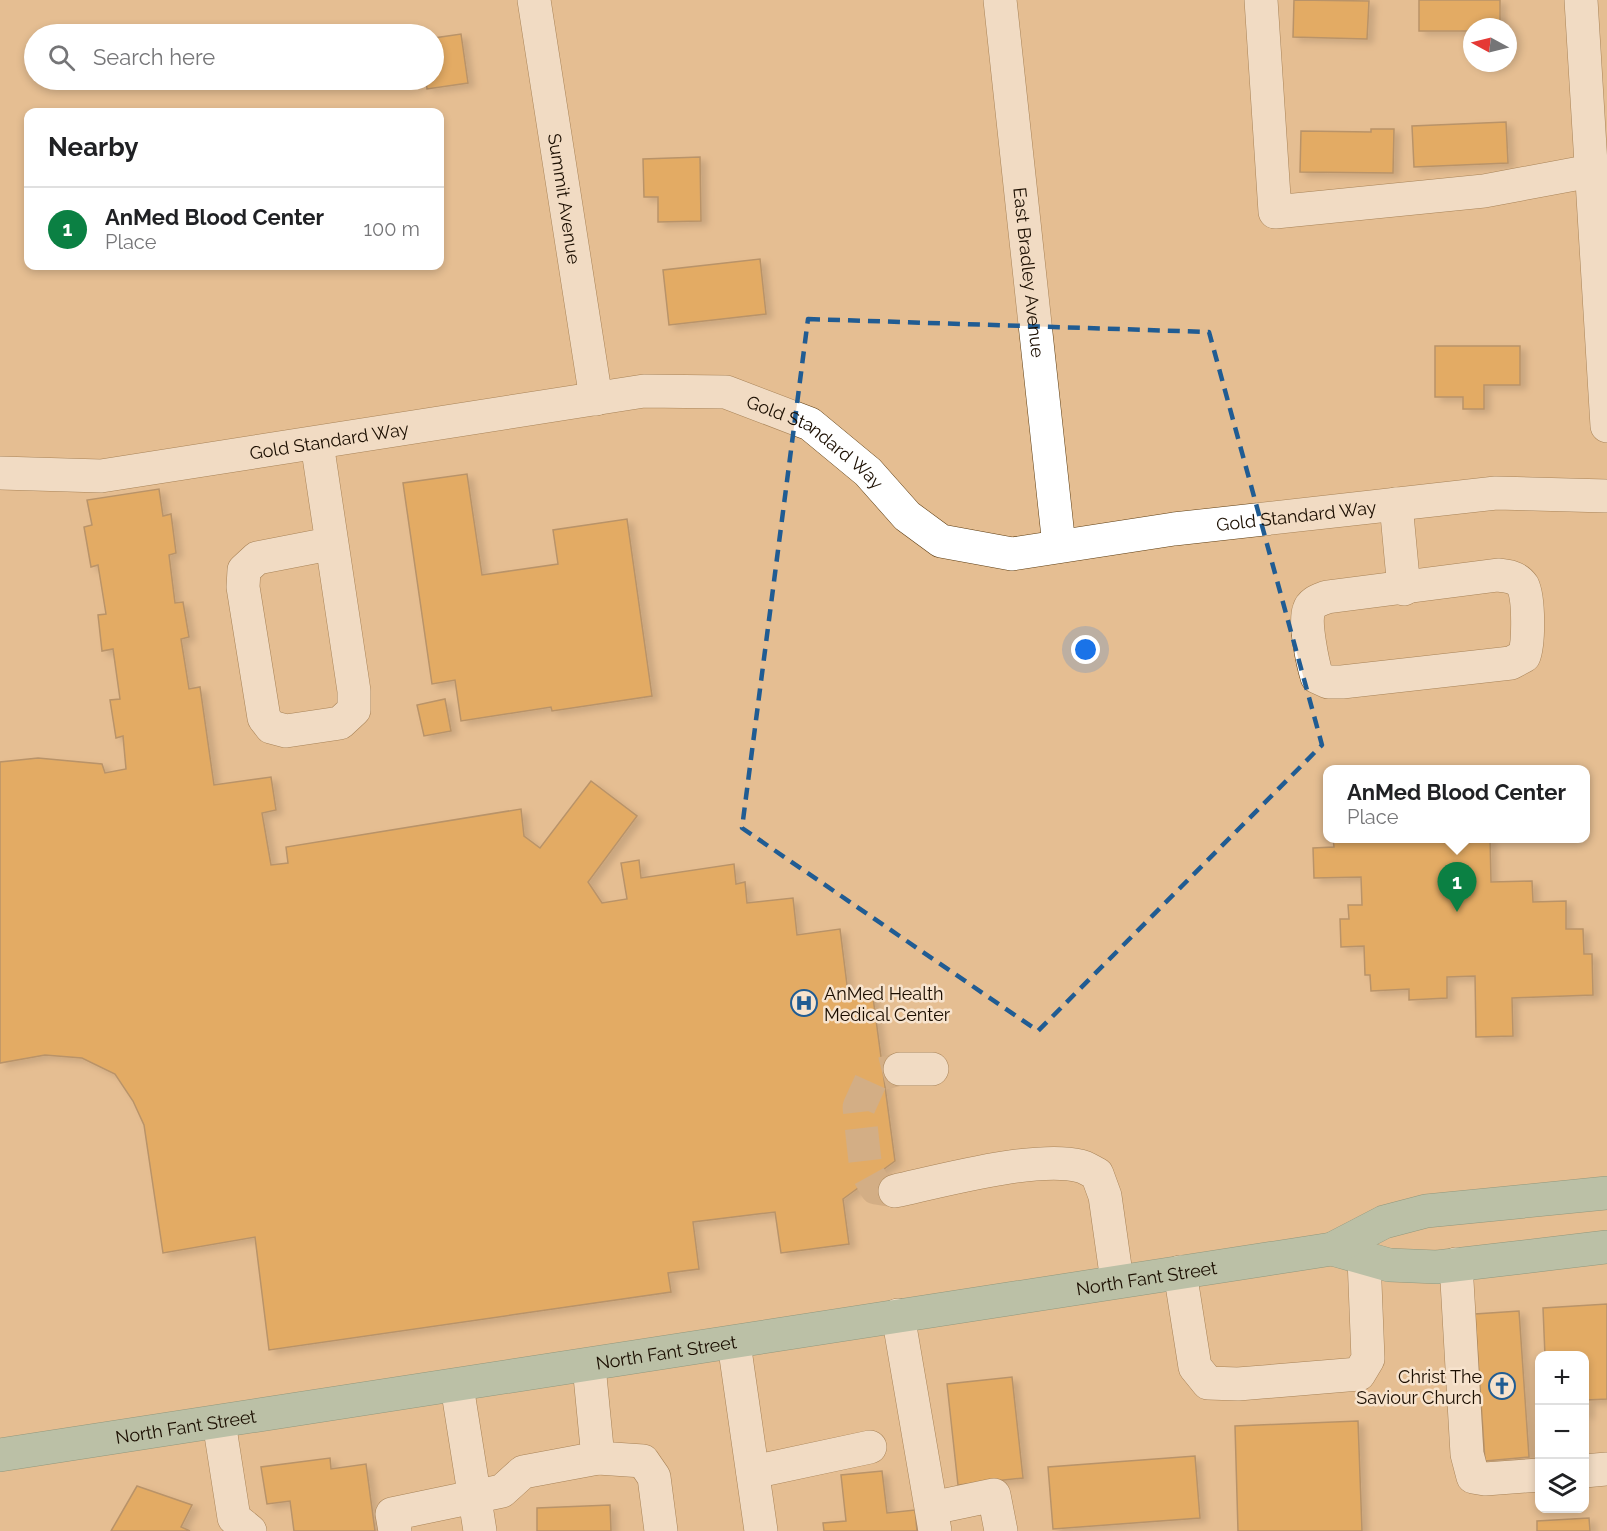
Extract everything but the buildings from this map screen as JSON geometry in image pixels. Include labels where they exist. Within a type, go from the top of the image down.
[{"type":"main road","name":"North Fant Street","points":[[0,1455],[1332,1249],[1384,1222],[1425,1211],[1607,1193]]},
{"type":"main road","name":"North Fant Street","points":[[1332,1249],[1389,1265],[1437,1267],[1607,1247]]},
{"type":"street","name":"Summit Avenue","points":[[534,0],[596,399]]},
{"type":"street","name":"East Bradley Avenue","points":[[1000,0],[1059,546]]},
{"type":"street","points":[[1260,0],[1275,212],[1484,191],[1591,171]]},
{"type":"street","points":[[1581,0],[1607,426]]},
{"type":"street","name":"Gold Standard Way","points":[[0,473],[101,476],[644,391],[726,392],[810,424],[868,472],[907,516],[941,541],[1012,554],[1174,529],[1496,493],[1607,496]]},
{"type":"street","points":[[317,442],[354,691],[354,711],[340,723],[286,730],[271,727],[264,718],[243,587],[244,570],[257,558],[324,545],[331,537]]},
{"type":"street","points":[[1396,504],[1404,589]]},
{"type":"street","points":[[1498,575],[1514,578],[1523,587],[1529,641],[1524,656],[1511,663],[1342,682],[1328,682],[1317,677],[1308,623],[1308,610],[1315,601],[1327,597],[1404,589],[1498,575]]},
{"type":"street","points":[[900,1069],[932,1069]]},
{"type":"street","points":[[894,1191],[1015,1167],[1059,1164],[1081,1166],[1097,1174],[1105,1196],[1117,1281]]},
{"type":"street","points":[[1179,1272],[1195,1366],[1208,1383],[1238,1384],[1359,1374],[1368,1359],[1364,1258]]},
{"type":"street","points":[[1456,1264],[1467,1454],[1473,1477],[1485,1479],[1535,1475]]},
{"type":"street","points":[[898,1316],[934,1520],[994,1495],[1001,1531]]},
{"type":"street","points":[[734,1342],[761,1531]]},
{"type":"street","points":[[589,1365],[598,1458]]},
{"type":"street","points":[[457,1386],[480,1531]]},
{"type":"street","points":[[219,1422],[234,1518],[250,1531]]},
{"type":"street","points":[[753,1472],[870,1447]]},
{"type":"street","points":[[395,1531],[392,1514],[502,1491],[523,1472],[598,1458],[643,1461],[654,1477],[661,1531]]},
{"type":"street","points":[[1589,1471],[1607,1469]]},
{"type":"highlighted area","points":[[808,319],[1209,332],[1322,745],[1038,1031],[742,828]]},
{"type":"tunnel","points":[[895,1191],[876,1188],[866,1170],[859,1107],[873,1076],[900,1069]]},
{"type":"place","name":"AnMed Blood Center","points":[[1457,912]]},
{"type":"place","name":"AnMed Health Medical Center","points":[[804,1003]]},
{"type":"place","name":"Christ The Saviour Church","points":[[1502,1386]]}]
